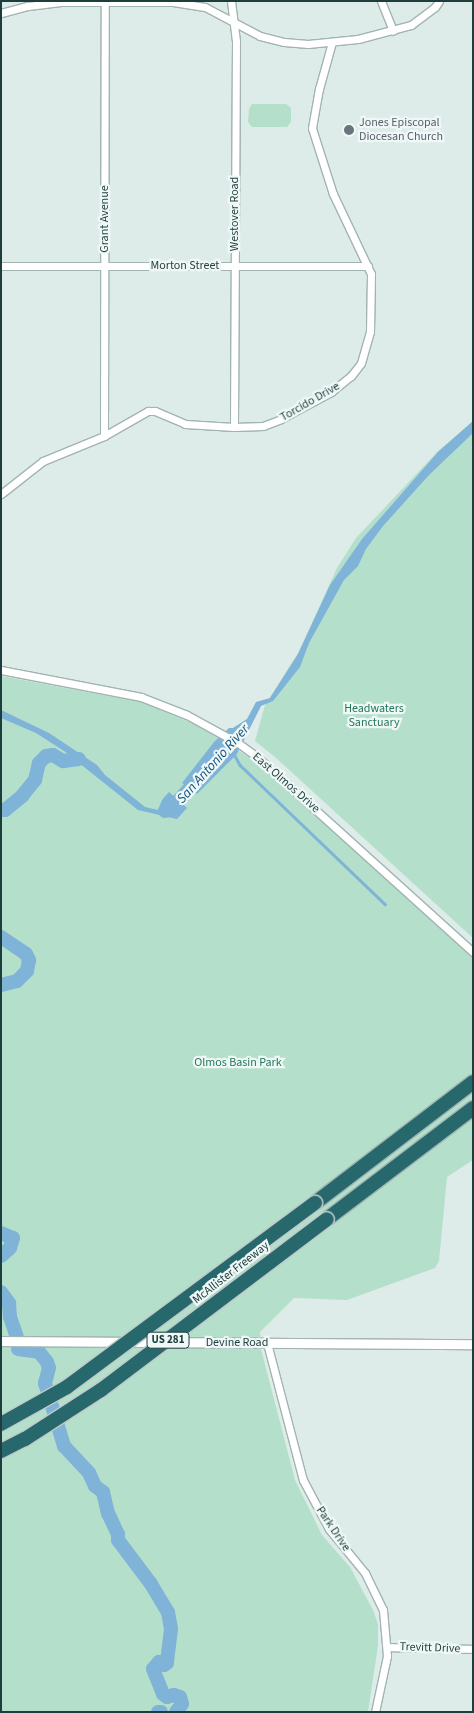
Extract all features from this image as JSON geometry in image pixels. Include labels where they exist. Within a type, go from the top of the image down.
[{"type":"highway","name":"McAllister Freeway","points":[[1,1424],[67,1387],[101,1363],[473,1082]]},
{"type":"highway","name":"McAllister Freeway","points":[[1,1451],[25,1439],[108,1385],[473,1108]]},
{"type":"street","name":"Westover Road","points":[[231,1],[236,41],[234,427]]},
{"type":"street","points":[[381,1],[393,31]]},
{"type":"street","points":[[1,13],[28,6],[61,2],[194,4],[214,11],[260,36],[284,42],[332,42],[393,31],[421,20],[439,1]]},
{"type":"street","name":"Grant Avenue","points":[[104,436],[105,2]]},
{"type":"street","name":"Torcido Drive","points":[[1,494],[43,461],[104,436],[148,411],[155,410],[185,424],[234,427],[263,426],[281,419],[332,392],[351,376],[361,363],[370,332],[373,288],[368,266],[334,194],[312,128],[319,89],[332,42]]},
{"type":"street","name":"Morton Street","points":[[1,266],[368,266]]},
{"type":"street","name":"East Olmos Drive","points":[[1,670],[141,697],[187,715],[238,743],[257,757],[473,952]]},
{"type":"street","name":"Devine Road","points":[[1,1341],[473,1344]]},
{"type":"street","name":"Park Drive","points":[[267,1343],[303,1480],[329,1529],[365,1573],[383,1610],[387,1656],[375,1712]]},
{"type":"street","name":"Trevitt Drive","points":[[387,1646],[473,1649]]},
{"type":"green space","points":[[252,104],[286,104],[291,108],[291,122],[287,127],[252,127],[248,122],[249,109]]},
{"type":"green space","name":"Headwaters Sanctuary","points":[[473,421],[473,938],[275,757],[255,741],[265,705],[298,653],[337,568],[356,538],[438,451]]},
{"type":"green space","name":"Olmos Basin Park","points":[[1,676],[141,702],[204,728],[259,764],[473,958],[473,1160],[447,1177],[439,1261],[435,1268],[347,1300],[294,1298],[260,1332],[261,1349],[295,1480],[322,1535],[350,1567],[373,1610],[378,1624],[378,1646],[368,1712],[1,1712]]},
{"type":"water","points":[[473,421],[473,433],[429,475],[383,526],[366,549],[358,566],[344,580],[309,643],[300,667],[273,701],[261,706],[237,754],[197,794],[182,783],[214,742],[229,728],[233,728],[247,719],[256,702],[270,698],[298,654],[330,585],[362,539],[438,452]]},
{"type":"water","points":[[1,710],[49,733],[97,765],[105,775],[145,807],[158,810],[162,800],[169,792],[187,808],[177,819],[138,810],[64,751],[36,733],[1,718]]},
{"type":"waterway","points":[[234,754],[240,765],[385,904]]},
{"type":"waterway","name":"San Antonio River","points":[[1,810],[5,810],[22,796],[35,780],[39,763],[46,756],[53,755],[63,761],[79,759]]},
{"type":"waterway","name":"San Antonio River","points":[[165,811],[170,810],[201,776]]},
{"type":"waterway","name":"San Antonio River","points":[[1,937],[26,954],[29,960],[27,971],[17,981],[1,985]]},
{"type":"waterway","name":"San Antonio River","points":[[1,1233],[13,1238],[10,1248],[1,1256]]},
{"type":"waterway","name":"San Antonio River","points":[[1,1292],[9,1303],[10,1317],[17,1337]]},
{"type":"waterway","name":"San Antonio River","points":[[18,1349],[39,1352],[47,1362],[49,1368],[45,1383],[64,1446],[89,1473],[95,1486],[103,1492],[108,1513],[118,1534],[118,1540],[151,1584],[168,1612],[171,1629],[167,1663],[164,1665],[159,1662],[153,1669],[163,1694],[167,1697],[174,1695],[180,1697],[182,1704],[176,1712]]},
{"type":"place","name":"Jones Episcopal Diocesan Church","points":[[349,130]]}]
